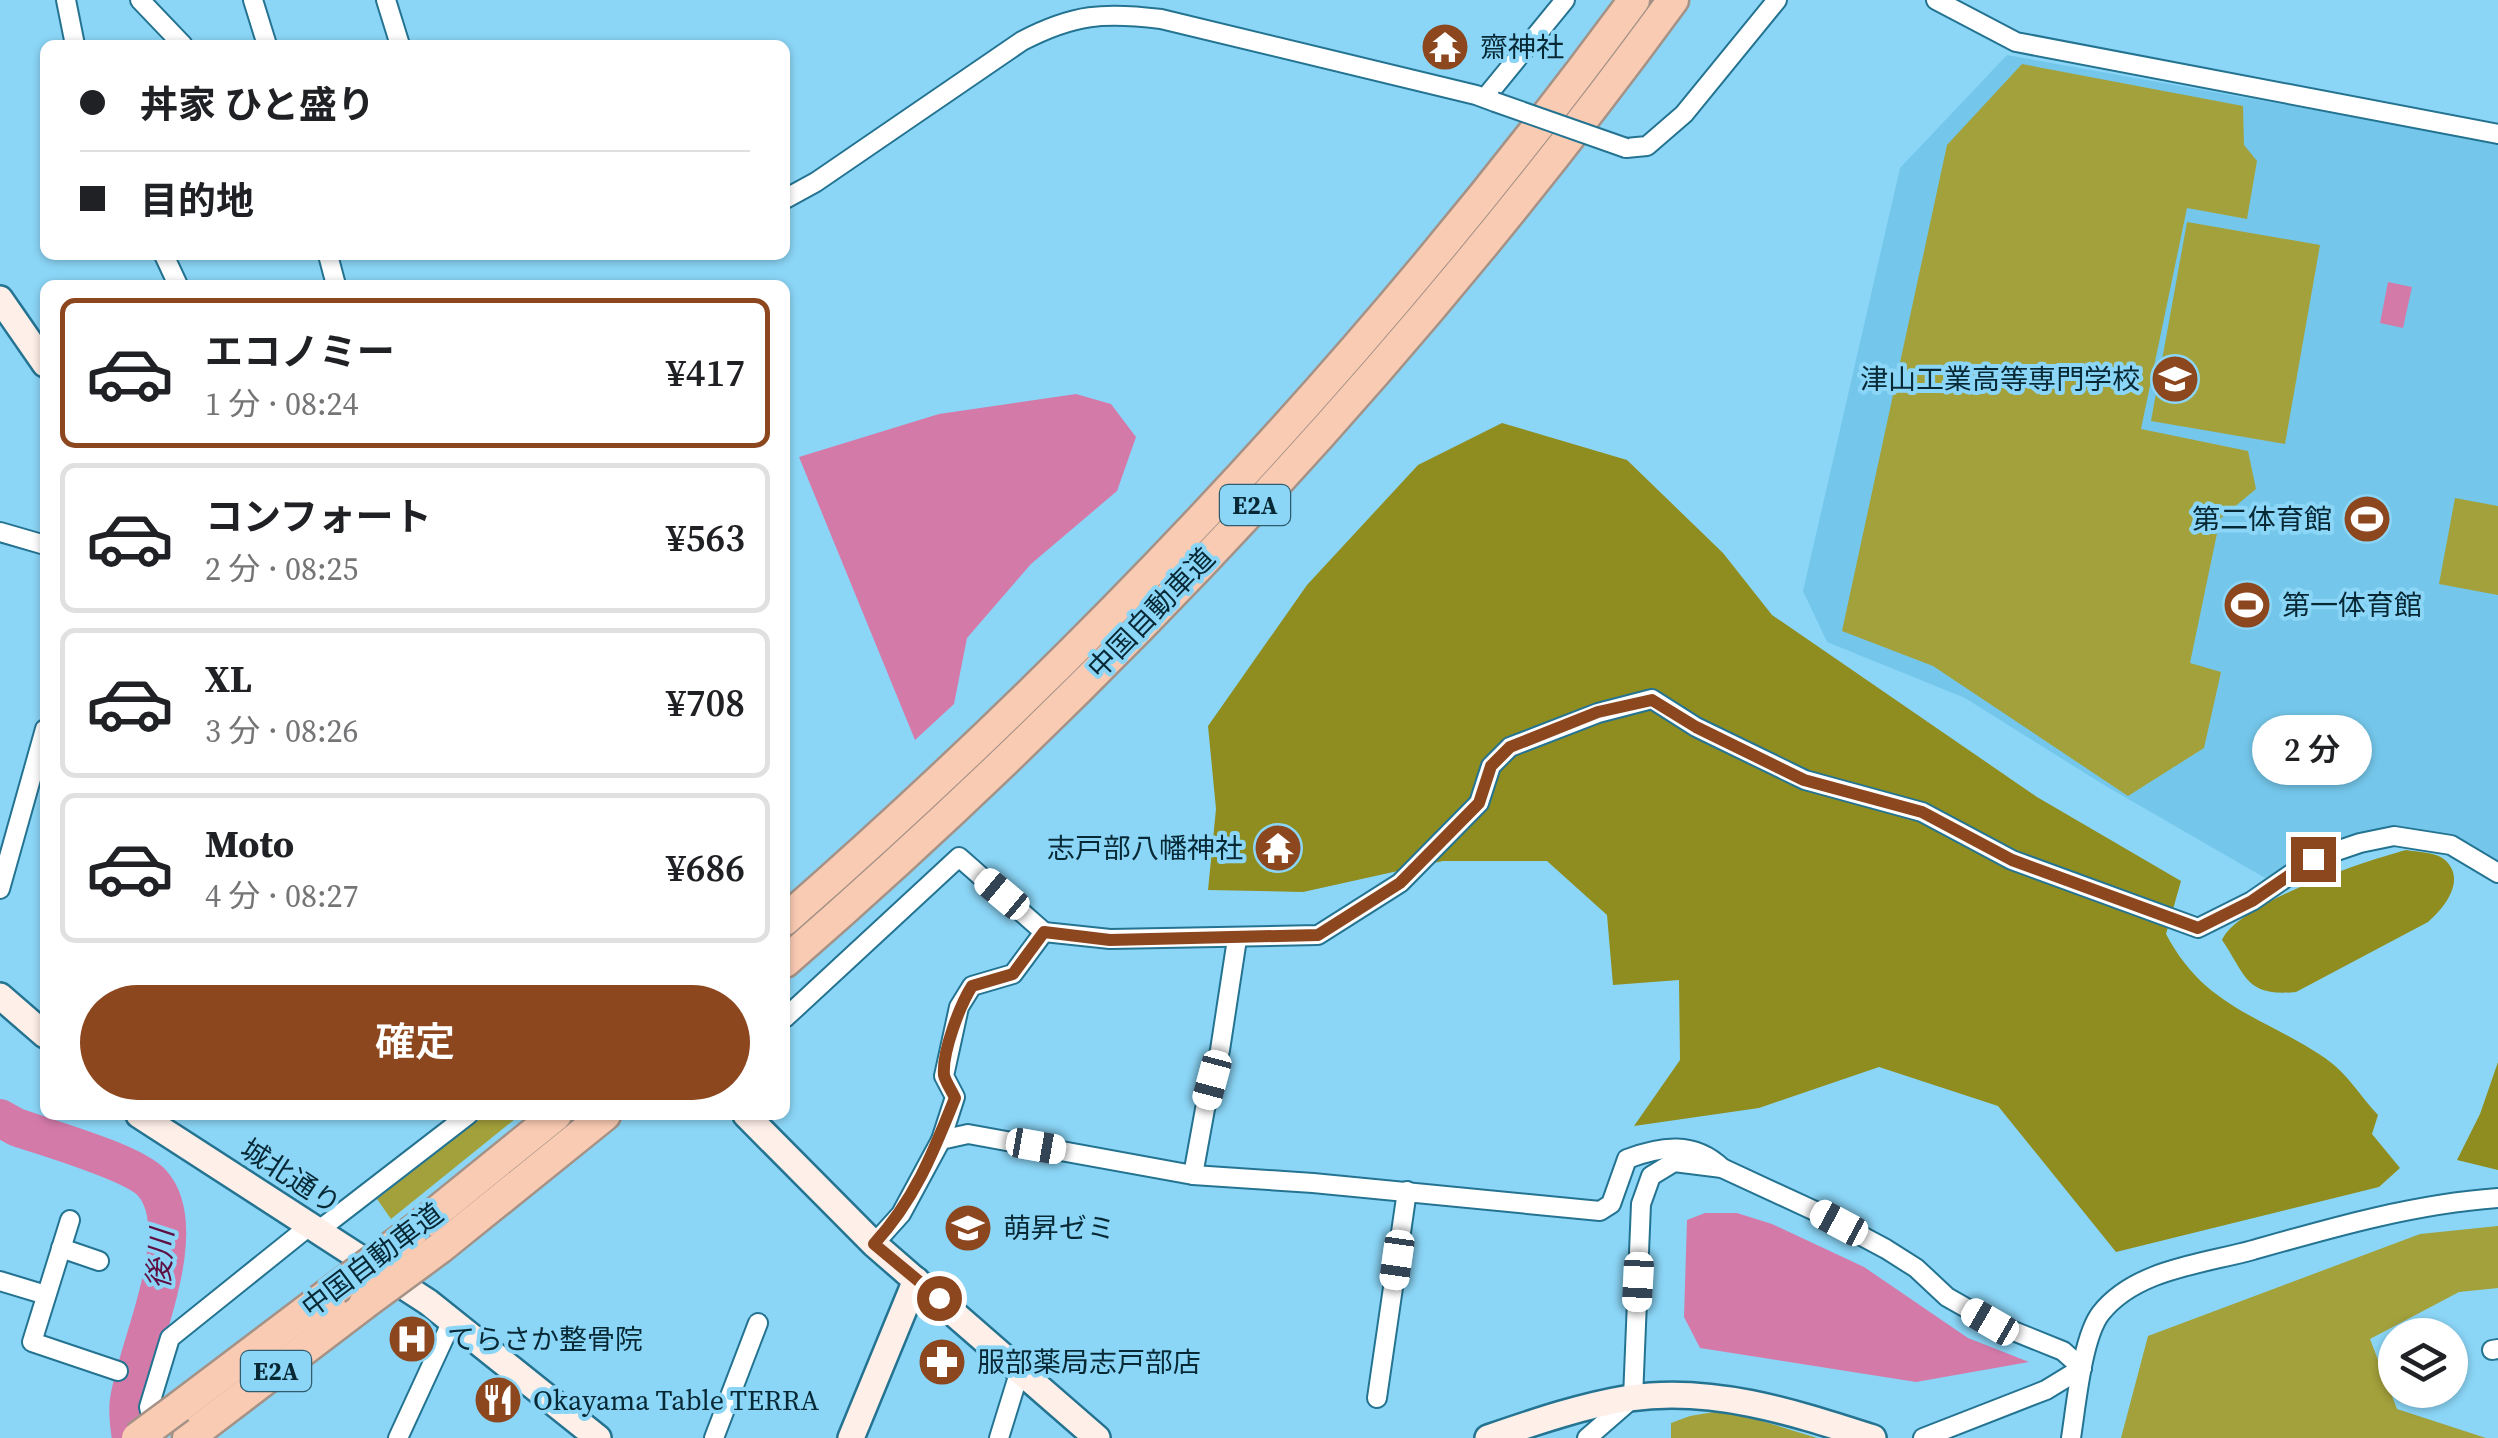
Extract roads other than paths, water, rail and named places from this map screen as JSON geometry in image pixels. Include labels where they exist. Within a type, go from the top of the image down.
[{"type":"highway","name":"中国自動車道","points":[[790,915],[1024,698],[1234,481],[1438,250],[1634,0]]},
{"type":"highway","name":"中国自動車道","points":[[790,957],[1050,718],[1260,500],[1461,271],[1551,161],[1673,0]]},
{"type":"highway","name":"中国自動車道","points":[[137,1438],[412,1231],[550,1120]]},
{"type":"highway","name":"中国自動車道","points":[[188,1438],[440,1248],[599,1120]]},
{"type":"street","points":[[66,0],[74,40]]},
{"type":"street","points":[[140,0],[178,40]]},
{"type":"street","points":[[253,0],[265,40]]},
{"type":"street","points":[[386,0],[398,40]]},
{"type":"street","points":[[1490,100],[1565,0]]},
{"type":"street","points":[[790,196],[1022,41],[1052,25],[1084,15],[1116,13],[1161,19],[1490,100],[1626,148],[1647,146],[1684,114],[1777,0]]},
{"type":"street","points":[[1936,0],[2016,42],[2498,134]]},
{"type":"street","points":[[0,298],[40,357]]},
{"type":"street","points":[[0,532],[40,544]]},
{"type":"street","points":[[790,1013],[958,856],[1044,932],[1110,940],[1318,935],[1400,883],[1479,803],[1491,766],[1510,747],[1598,712],[1652,700],[1696,727],[1804,780],[1922,812],[2012,860],[2198,928],[2252,901],[2313,859],[2360,842],[2394,836],[2452,845],[2498,873]]},
{"type":"street","points":[[0,889],[40,747]]},
{"type":"street","points":[[874,1244],[901,1214],[940,1140],[955,1098],[944,1076],[959,1007],[972,986],[1013,974],[1044,932]]},
{"type":"street","points":[[1193,1175],[1204,1109],[1220,1050],[1238,939]]},
{"type":"street","points":[[0,996],[40,1031]]},
{"type":"street","name":"城北通り","points":[[147,1120],[316,1227],[452,1320],[598,1438]]},
{"type":"street","points":[[156,1438],[150,1407],[170,1338],[461,1120]]},
{"type":"street","points":[[751,1120],[874,1244],[1097,1438]]},
{"type":"street","points":[[940,1140],[968,1134],[1193,1175],[1600,1211],[1612,1204],[1627,1159],[1654,1149],[1680,1148],[1707,1154],[1722,1168]]},
{"type":"street","points":[[1588,1438],[1633,1398],[1641,1204],[1651,1176],[1674,1162],[1722,1168],[1816,1210],[1916,1268],[1947,1297],[1990,1322],[2063,1351],[2082,1368]]},
{"type":"street","points":[[1377,1398],[1407,1192]]},
{"type":"street","points":[[2072,1438],[2082,1368],[2099,1315],[2124,1291],[2164,1273],[2314,1231],[2440,1202],[2498,1198]]},
{"type":"street","points":[[70,1220],[32,1342],[118,1371]]},
{"type":"street","points":[[61,1248],[100,1261]]},
{"type":"street","points":[[851,1438],[916,1280]]},
{"type":"street","points":[[0,1282],[46,1296]]},
{"type":"street","points":[[398,1438],[452,1320]]},
{"type":"street","points":[[714,1438],[758,1323]]},
{"type":"street","points":[[1923,1438],[2046,1390],[2082,1368]]},
{"type":"street","points":[[999,1438],[1020,1370]]},
{"type":"street","points":[[1488,1438],[1570,1410],[1633,1398],[1684,1396],[1737,1400],[1873,1438]]},
{"type":"waterway","name":"後川","points":[[0,1118],[127,1167],[152,1183],[163,1204],[167,1229],[165,1258],[129,1400],[131,1438]]},
{"type":"place","name":"齋神社","points":[[1445,47]]},
{"type":"place","name":"津山工業高等専門学校","points":[[2175,379]]},
{"type":"place","name":"第二体育館","points":[[2367,519]]},
{"type":"place","name":"第一体育館","points":[[2247,605]]},
{"type":"place","name":"志戸部八幡神社","points":[[1278,848]]},
{"type":"place","name":"萌昇ゼミ","points":[[968,1228]]},
{"type":"place","name":"てらさか整骨院","points":[[412,1339]]},
{"type":"place","name":"服部薬局志戸部店","points":[[942,1362]]},
{"type":"place","name":"Okayama Table TERRA","points":[[498,1400]]}]
